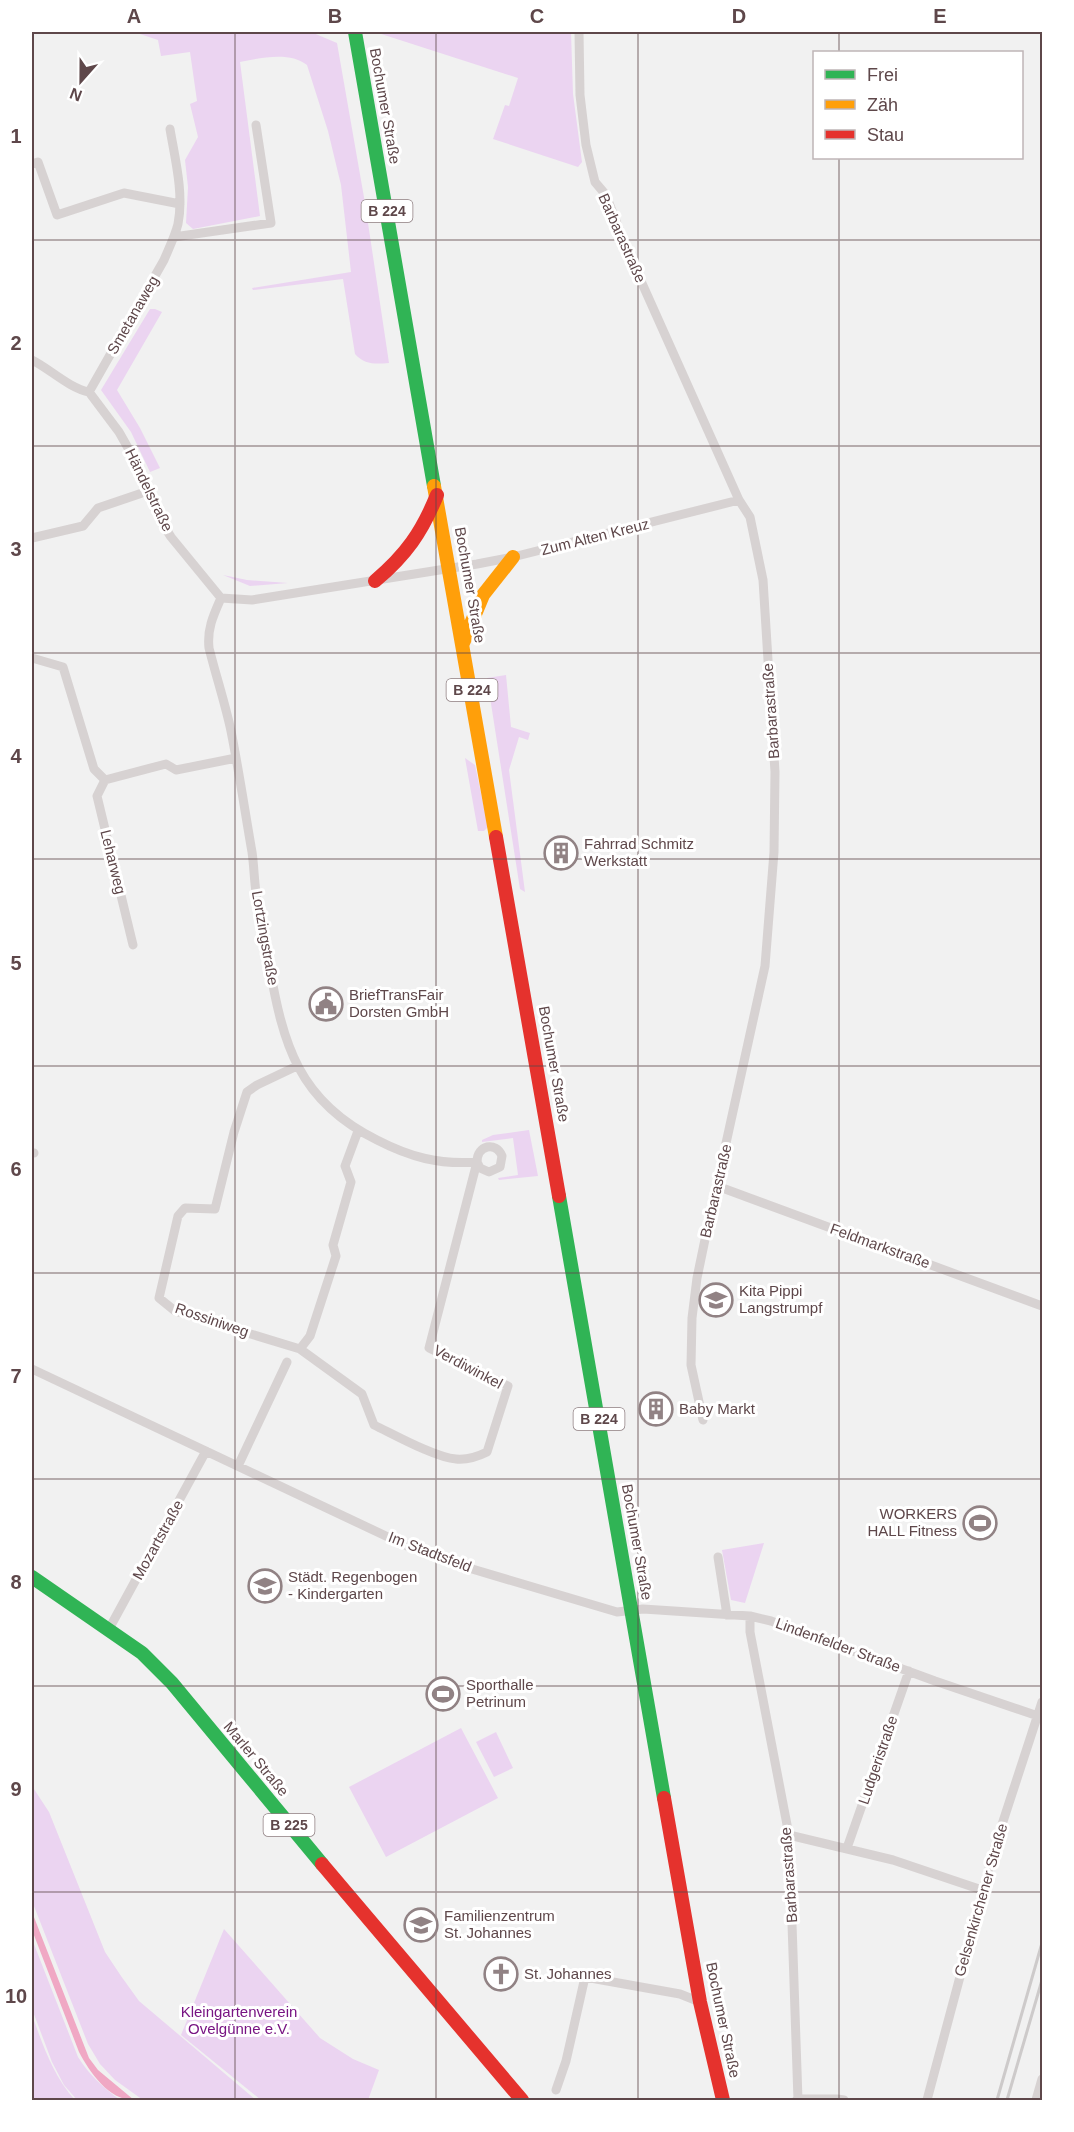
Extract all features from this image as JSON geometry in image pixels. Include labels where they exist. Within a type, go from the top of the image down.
[{"type":"main road","name":"Bochumer Straße","points":[[356,32],[700,2002],[723,2100]]},
{"type":"main road","points":[[375,581],[393,567],[417,539],[437,493]]},
{"type":"main road","points":[[463,642],[483,595],[513,557]]},
{"type":"main road","name":"Marler Straße","points":[[32,1577],[142,1653],[172,1683],[522,2100]]},
{"type":"street","name":"Barbarastraße","points":[[579,32],[580,95],[586,145],[595,182],[606,195],[628,252],[739,500],[750,516],[763,580],[775,772],[774,852],[765,966],[697,1278],[692,1318],[691,1365],[703,1420]]},
{"type":"street","points":[[174,237],[271,223],[256,125]]},
{"type":"street","name":"Smetanaweg","points":[[89,392],[165,260],[174,237],[180,204],[170,129]]},
{"type":"street","points":[[32,164],[38,162],[57,215],[124,193],[180,204]]},
{"type":"street","name":"Händelstraße","points":[[32,360],[56,373],[79,390],[89,392],[119,432],[159,518],[171,537],[221,598]]},
{"type":"street","points":[[32,538],[82,526],[98,508],[148,491]]},
{"type":"street","name":"Zum Alten Kreuz","points":[[450,569],[513,557],[739,500]]},
{"type":"street","points":[[221,598],[252,600],[450,569]]},
{"type":"street","name":"Lortzingstraße","points":[[221,598],[209,624],[208,636],[236,758],[255,872],[256,892],[273,985],[283,1033],[297,1066],[318,1096],[336,1115],[358,1131],[404,1154],[433,1161],[477,1162]]},
{"type":"street","points":[[32,658],[63,667],[94,769],[105,780],[166,764],[176,770],[236,758]]},
{"type":"street","name":"Leharweg","points":[[105,780],[97,796],[133,945]]},
{"type":"street","name":"Rossiniweg","points":[[297,1066],[247,1092],[234,1132],[215,1209],[185,1208],[178,1216],[159,1298],[175,1311],[300,1349]]},
{"type":"street","points":[[300,1349],[310,1336],[336,1256],[333,1245],[351,1182],[345,1166],[358,1131]]},
{"type":"street","name":"Verdiwinkel","points":[[300,1349],[362,1394],[374,1425],[426,1450],[454,1459],[476,1457],[487,1452],[508,1386],[429,1348],[477,1162]]},
{"type":"street","name":"Feldmarkstraße","points":[[717,1186],[1042,1306]]},
{"type":"street","points":[[238,1466],[287,1362]]},
{"type":"street","name":"Im Stadtsfeld","points":[[32,1369],[407,1546],[452,1563],[617,1612],[632,1611]]},
{"type":"street","name":"Mozartstraße","points":[[109,1629],[206,1451]]},
{"type":"street","points":[[718,1557],[728,1615]]},
{"type":"street","name":"Lindenfelder Straße","points":[[632,1611],[642,1609],[750,1616],[771,1621],[1038,1716]]},
{"type":"street","name":"Barbarastraße","points":[[750,1616],[750,1632],[789,1835],[798,2100]]},
{"type":"street","name":"Ludgeristraße","points":[[847,1848],[909,1671]]},
{"type":"street","name":"Gelsenkirchener Straße","points":[[927,2100],[982,1890],[1042,1702]]},
{"type":"street","points":[[789,1835],[893,1860],[982,1890]]},
{"type":"street","points":[[556,2090],[566,2061],[585,1977],[680,1994],[700,2002]]},
{"type":"street","points":[[1036,2100],[1042,2079]]},
{"type":"street","points":[[798,2100],[844,2100]]},
{"type":"green space","points":[[311,32],[337,43],[365,203],[389,363],[366,362],[355,354],[343,279],[253,290],[252,288],[351,272],[341,185],[328,131],[307,65],[284,57],[240,62],[260,216],[193,229],[186,223],[188,187],[185,160],[198,137],[190,104],[197,101],[190,52],[161,56],[158,40],[137,33]]},
{"type":"green space","points":[[375,32],[571,32],[573,94],[582,162],[578,167],[493,139],[505,105],[509,106],[518,78]]},
{"type":"green space","points":[[150,309],[162,312],[117,390],[160,468],[150,472],[131,432],[101,390]]},
{"type":"green space","points":[[223,575],[247,580],[288,583],[250,586]]},
{"type":"green space","points":[[506,675],[511,727],[530,733],[528,740],[519,737],[509,770],[525,892],[520,889],[487,678]]},
{"type":"green space","points":[[465,758],[475,765],[488,827],[484,831],[478,831]]},
{"type":"green space","points":[[529,1130],[538,1176],[499,1180],[498,1178],[518,1175],[513,1138],[482,1142],[482,1140],[493,1135]]},
{"type":"green space","points":[[764,1543],[745,1603],[731,1600],[722,1550]]},
{"type":"green space","points":[[461,1728],[498,1798],[386,1857],[349,1787]]},
{"type":"green space","points":[[496,1732],[513,1768],[494,1777],[476,1742]]},
{"type":"green space","points":[[32,1786],[49,1812],[105,1952],[121,1976],[139,2001],[256,2100],[143,2100],[115,2080],[100,2064],[88,2044],[32,1901]]},
{"type":"green space","name":"Kleingartenverein Ovelgünne e.V.","points":[[224,1929],[320,2038],[353,2059],[379,2070],[368,2100],[261,2100],[181,2035]]},
{"type":"green space","points":[[32,1939],[78,2057],[97,2081],[120,2100],[77,2100],[64,2085],[52,2062],[32,2009]]},
{"type":"green space","points":[[32,2015],[55,2070],[75,2100],[32,2100]]},
{"type":"shaded area","points":[[32,1912],[89,2058],[98,2070],[134,2100],[125,2099],[109,2091],[95,2077],[79,2052],[32,1930]]},
{"type":"railway","points":[[997,2100],[1042,1943]]},
{"type":"railway","points":[[1007,2100],[1042,1980]]},
{"type":"traffic: fast","points":[[355,32],[434,486]]},
{"type":"traffic: fast","points":[[559,1196],[664,1798]]},
{"type":"traffic: fast","points":[[32,1577],[142,1653],[172,1683],[322,1864]]},
{"type":"traffic: slow","points":[[434,486],[496,837]]},
{"type":"traffic: slow","points":[[463,643],[483,595],[513,557]]},
{"type":"traffic: jam","points":[[375,581],[396,562],[412,542],[437,495]]},
{"type":"traffic: jam","points":[[496,837],[559,1196]]},
{"type":"traffic: jam","points":[[664,1798],[700,2002],[723,2100]]},
{"type":"traffic: jam","points":[[322,1864],[522,2100]]},
{"type":"place","name":"Fahrrad Schmitz Werkstatt","points":[[561,853]]},
{"type":"place","name":"BriefTransFair Dorsten GmbH","points":[[326,1004]]},
{"type":"place","name":"Kita Pippi Langstrumpf","points":[[716,1300]]},
{"type":"place","name":"Baby Markt","points":[[656,1409]]},
{"type":"place","name":"WORKERS HALL Fitness","points":[[980,1523]]},
{"type":"place","name":"Städt. Regenbogen - Kindergarten","points":[[265,1586]]},
{"type":"place","name":"Sporthalle Petrinum","points":[[443,1694]]},
{"type":"place","name":"Familienzentrum St. Johannes","points":[[421,1925]]},
{"type":"place","name":"St. Johannes","points":[[501,1974]]}]
